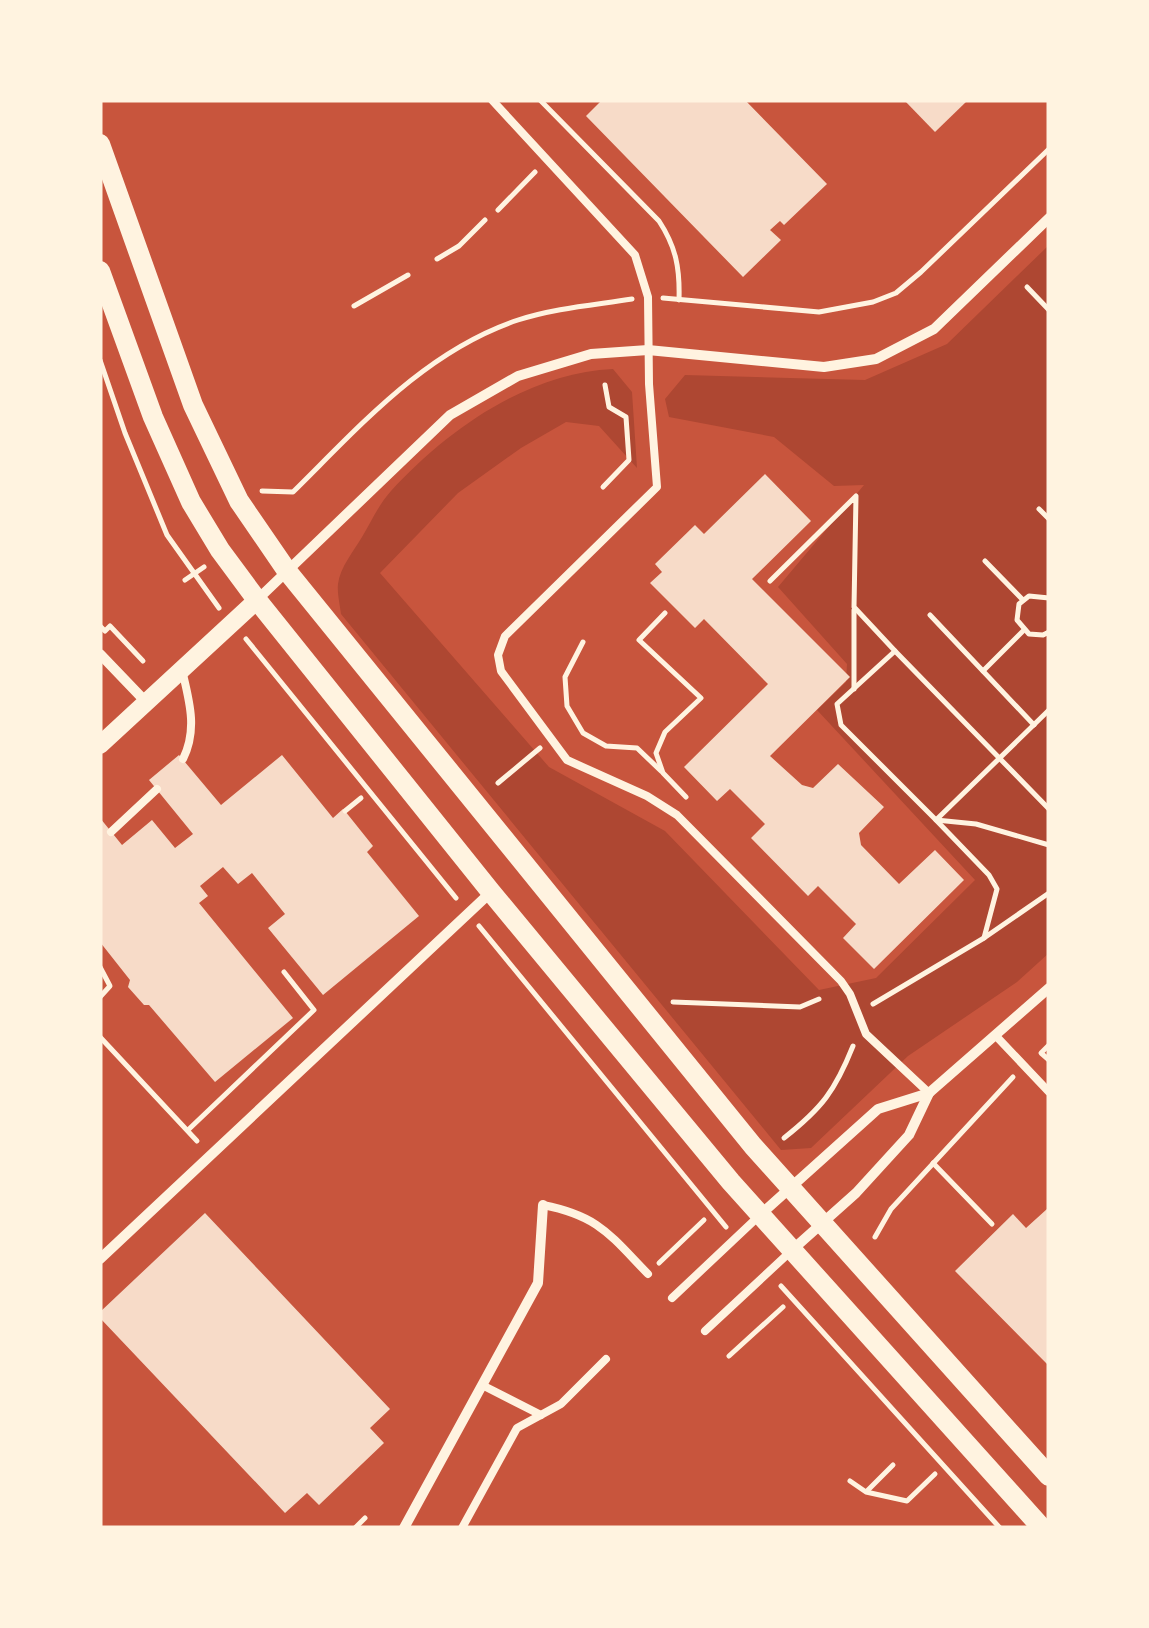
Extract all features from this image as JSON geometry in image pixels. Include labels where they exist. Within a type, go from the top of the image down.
[{"type":"main road","points":[[100,144],[193,405],[239,501],[287,572],[583,940],[791,1188],[1049,1476]]},
{"type":"main road","points":[[100,271],[153,417],[191,502],[257,600],[491,892],[760,1215],[1042,1528]]},
{"type":"street","points":[[100,745],[450,415],[483,394],[554,363],[591,354],[648,350],[824,367],[876,359],[934,330],[1049,218]]},
{"type":"street","points":[[100,654],[146,702]]},
{"type":"street","points":[[100,1259],[491,892]]},
{"type":"street","points":[[760,1215],[878,1108],[929,1093],[1049,988]]},
{"type":"street","points":[[791,1251],[856,1193],[909,1135],[929,1093]]},
{"type":"street","points":[[404,1528],[538,1284],[543,1205]]},
{"type":"lane","points":[[492,100],[635,255],[648,297],[657,486],[508,633],[500,647],[501,671],[567,760],[654,800],[696,831],[840,981],[850,994],[866,1034],[929,1093]]},
{"type":"lane","points":[[182,670],[191,713],[190,743],[182,758]]},
{"type":"lane","points":[[111,832],[157,789]]},
{"type":"lane","points":[[996,1036],[1049,1092]]},
{"type":"lane","points":[[543,1205],[576,1211],[592,1220],[648,1274]]},
{"type":"lane","points":[[672,1298],[760,1215]]},
{"type":"lane","points":[[705,1331],[791,1251]]},
{"type":"lane","points":[[462,1528],[517,1428],[561,1404],[606,1359]]},
{"type":"lane","points":[[482,1385],[541,1414]]},
{"type":"path","points":[[540,100],[659,221],[673,244],[680,272],[679,300]]},
{"type":"path","points":[[498,210],[548,159]]},
{"type":"path","points":[[437,259],[458,246],[485,220]]},
{"type":"path","points":[[354,306],[408,275]]},
{"type":"path","points":[[1026,288],[1049,310]]},
{"type":"path","points":[[100,360],[167,535],[220,609]]},
{"type":"path","points":[[603,487],[629,460],[626,417],[608,407],[605,386]]},
{"type":"path","points":[[770,581],[856,496],[854,689]]},
{"type":"path","points":[[1039,509],[1049,519]]},
{"type":"path","points":[[986,561],[1023,600]]},
{"type":"path","points":[[185,580],[194,574]]},
{"type":"path","points":[[1049,598],[1036,594],[1023,600],[1017,611],[1024,630],[1036,636],[1049,632]]},
{"type":"path","points":[[854,607],[1049,809]]},
{"type":"path","points":[[663,774],[656,753],[665,732],[701,698],[640,640],[665,613]]},
{"type":"path","points":[[930,615],[1034,725]]},
{"type":"path","points":[[100,626],[105,632],[110,626],[143,660]]},
{"type":"path","points":[[983,671],[1024,630]]},
{"type":"path","points":[[249,642],[452,894]]},
{"type":"path","points":[[584,642],[565,677],[567,706],[583,733],[606,746],[637,748],[690,801]]},
{"type":"path","points":[[895,651],[837,704],[840,724],[989,875],[997,889],[984,938]]},
{"type":"path","points":[[936,820],[1049,710]]},
{"type":"path","points":[[498,783],[550,740]]},
{"type":"path","points":[[345,812],[362,798]]},
{"type":"path","points":[[936,820],[976,824],[1049,845]]},
{"type":"path","points":[[869,995],[874,1006],[1049,893]]},
{"type":"path","points":[[481,928],[735,1236]]},
{"type":"path","points":[[100,968],[110,986],[100,997]]},
{"type":"path","points":[[188,1130],[314,1010],[284,972]]},
{"type":"path","points":[[673,1002],[800,1007],[820,1000]]},
{"type":"path","points":[[100,1038],[210,1156]]},
{"type":"path","points":[[784,1138],[820,1110],[854,1045]]},
{"type":"path","points":[[1049,1045],[1041,1053],[1049,1060]]},
{"type":"path","points":[[875,1237],[892,1208],[1013,1076],[1026,1090]]},
{"type":"path","points":[[933,1163],[992,1224]]},
{"type":"path","points":[[648,1274],[704,1220]]},
{"type":"path","points":[[768,1272],[1000,1528]]},
{"type":"path","points":[[789,1314],[812,1294]]},
{"type":"path","points":[[729,1356],[782,1307]]},
{"type":"path","points":[[866,1492],[893,1465]]},
{"type":"path","points":[[850,1480],[866,1492],[907,1502],[936,1474]]},
{"type":"path","points":[[355,1528],[365,1518]]},
{"type":"shaded area","points":[[1049,245],[1049,953],[1017,982],[908,1056],[811,1148],[781,1150],[341,614],[339,578],[387,496],[413,468],[463,427],[520,393],[550,381],[613,369],[632,392],[637,468],[599,426],[566,422],[458,493],[380,573],[549,767],[665,831],[819,990],[876,978],[975,880],[817,710],[846,682],[847,664],[778,587],[864,485],[834,486],[774,437],[669,417],[665,399],[685,375],[865,380],[947,344]]},
{"type":"building","points":[[602,100],[745,100],[827,184],[784,225],[780,221],[770,230],[781,240],[743,277],[586,116]]},
{"type":"building","points":[[904,100],[968,100],[935,132]]},
{"type":"building","points":[[765,474],[811,521],[752,579],[850,677],[770,756],[802,785],[813,788],[838,764],[884,807],[859,833],[861,845],[899,884],[935,850],[964,880],[874,969],[843,938],[856,924],[818,886],[808,896],[751,838],[765,824],[730,789],[717,801],[684,767],[768,684],[704,619],[695,628],[650,583],[662,572],[655,564],[695,525],[704,534]]},
{"type":"building","points":[[179,755],[221,805],[282,755],[333,818],[345,811],[373,846],[367,852],[419,916],[323,995],[268,928],[285,914],[252,873],[238,884],[223,867],[200,886],[208,896],[199,903],[293,1018],[215,1082],[149,1005],[144,1005],[128,987],[130,980],[100,942],[100,818],[122,845],[152,820],[175,848],[193,834],[149,780]]},
{"type":"building","points":[[1047,1209],[1049,1366],[955,1271],[1013,1214],[1026,1228]]},
{"type":"building","points":[[205,1213],[390,1409],[370,1428],[384,1443],[319,1505],[307,1493],[285,1513],[100,1318],[100,1312]]}]
